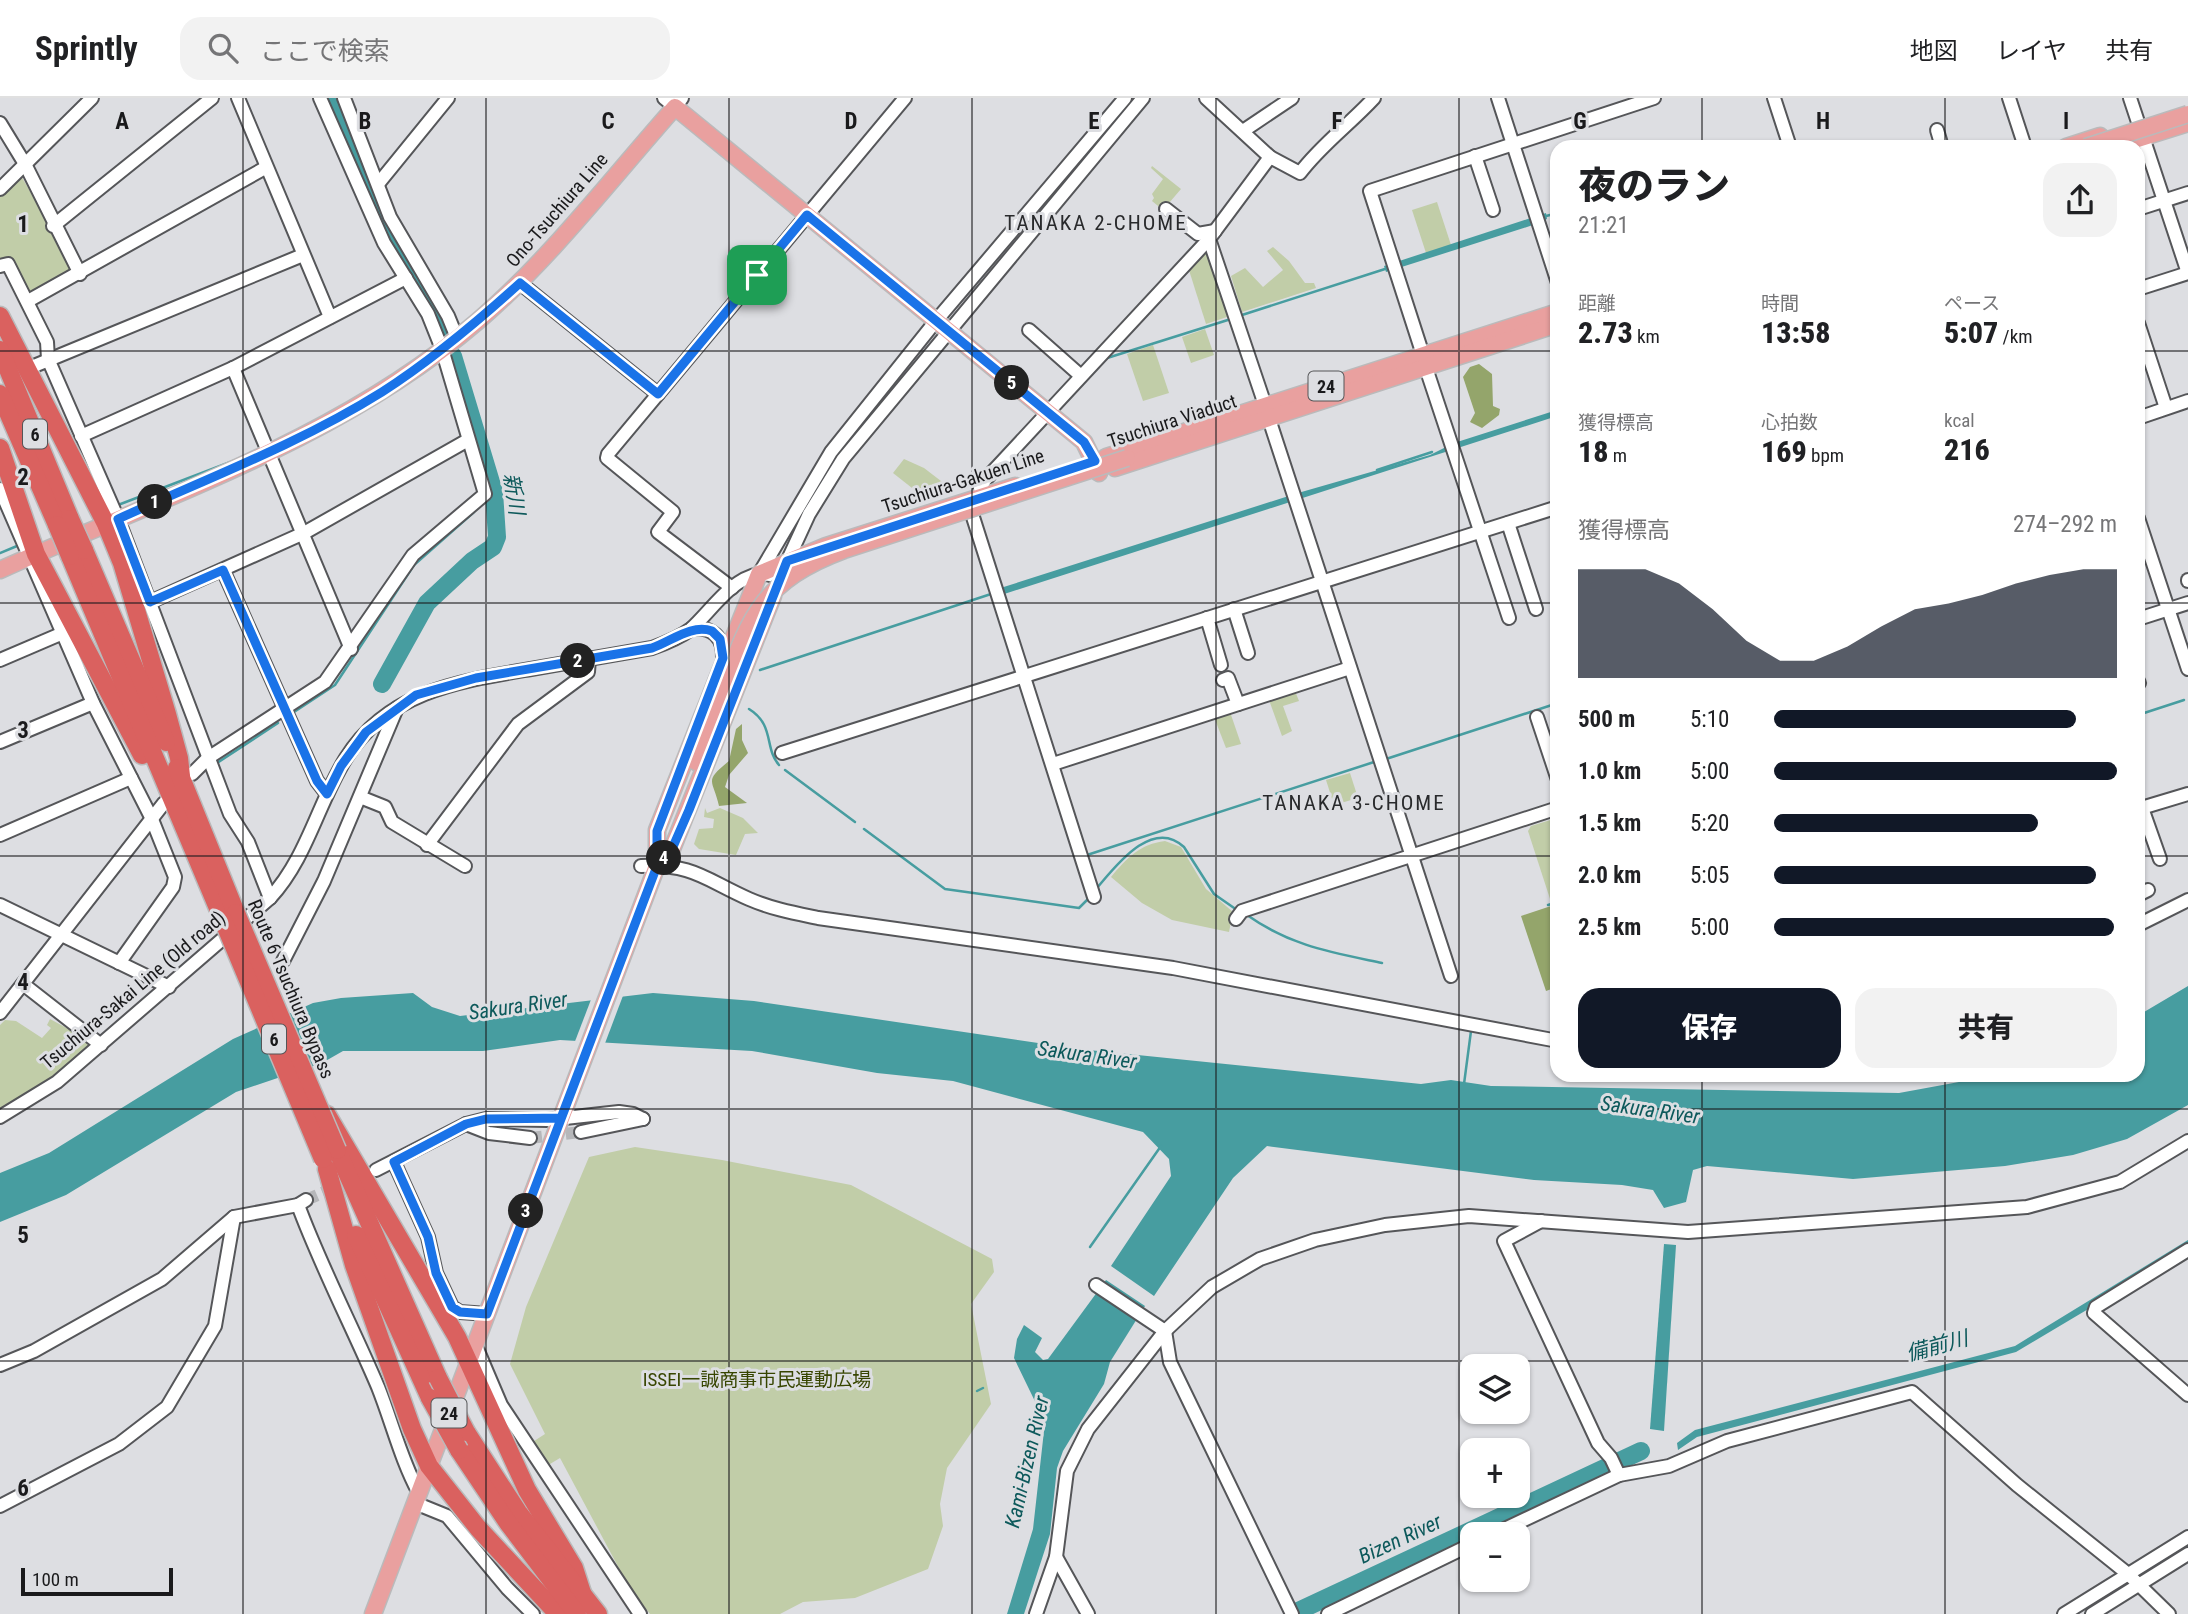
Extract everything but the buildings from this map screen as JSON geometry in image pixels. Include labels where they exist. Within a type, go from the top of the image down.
[{"type":"highway","points":[[0,316],[112,521],[180,758],[176,785],[146,763],[32,556],[0,448]]},
{"type":"highway","name":"Route 6 Tsuchiura Bypass","points":[[0,350],[64,522],[333,1156],[466,1432],[581,1607]]},
{"type":"highway","name":"Route 6 Tsuchiura Bypass","points":[[0,394],[64,522]]},
{"type":"highway","name":"Route 6 Tsuchiura Bypass","points":[[230,917],[317,1105],[394,1325],[430,1398],[459,1450],[515,1534],[581,1607],[598,1614]]},
{"type":"highway","points":[[333,1156],[472,1352],[527,1490],[575,1568],[581,1607]]},
{"type":"highway","points":[[333,1156],[354,1265],[412,1429],[429,1466],[478,1528],[558,1614]]},
{"type":"main road","name":"Ono-Tsuchiura Line","points":[[0,570],[308,434],[373,397],[442,349],[520,283],[674,101],[948,333],[1084,442],[1097,467]]},
{"type":"main road","points":[[2124,140],[2188,107]]},
{"type":"main road","points":[[2108,140],[2188,114]]},
{"type":"main road","points":[[2097,140],[2188,122]]},
{"type":"main road","name":"Tsuchiura-Gakuen Line","points":[[780,577],[972,514],[1097,467],[1423,355],[1550,315]]},
{"type":"main road","name":"Tsuchiura Viaduct","points":[[650,870],[756,613],[780,583],[809,563],[1550,321]]},
{"type":"main road","name":"Tsuchiura-Gakuen Line","points":[[759,574],[787,561],[984,496],[1097,467],[1550,326]]},
{"type":"main road","name":"24","points":[[373,1614],[564,1110],[650,870],[657,831],[723,658],[759,574]]},
{"type":"main road","name":"24","points":[[650,870],[672,849],[681,829],[780,577]]},
{"type":"street","points":[[0,189],[92,98]]},
{"type":"street","points":[[53,226],[212,98]]},
{"type":"street","points":[[238,98],[265,168],[330,317]]},
{"type":"street","points":[[0,1013],[176,785],[208,758],[325,682],[351,649],[413,555],[485,494],[442,349],[428,314],[366,206],[320,98]]},
{"type":"street","points":[[344,98],[401,239],[448,316],[457,338]]},
{"type":"street","points":[[378,184],[448,98]]},
{"type":"street","points":[[732,588],[658,532],[673,512],[607,458],[905,98]]},
{"type":"street","points":[[1125,98],[935,322],[831,452],[759,574],[780,577],[824,488],[843,459],[1143,98]]},
{"type":"street","points":[[1206,98],[1270,157],[1300,173],[1316,151],[1345,128],[1374,98]]},
{"type":"street","points":[[1243,131],[1292,98]]},
{"type":"street","points":[[1498,98],[1550,258]]},
{"type":"street","points":[[1423,355],[1370,191],[1654,98]]},
{"type":"street","points":[[1774,98],[1788,140]]},
{"type":"street","points":[[2009,98],[2023,140]]},
{"type":"street","points":[[2130,98],[2144,140]]},
{"type":"street","points":[[4,128],[80,274]]},
{"type":"street","points":[[1937,130],[1940,140]]},
{"type":"street","points":[[2145,142],[2188,273],[2145,287]]},
{"type":"street","points":[[1475,156],[1493,210]]},
{"type":"street","points":[[984,496],[980,488],[985,480],[1212,235],[1270,157]]},
{"type":"street","points":[[28,301],[265,168]]},
{"type":"street","points":[[2145,207],[2188,192]]},
{"type":"street","points":[[1167,209],[1198,234],[1212,235]]},
{"type":"street","points":[[1212,235],[1263,399]]},
{"type":"street","points":[[34,366],[303,255]]},
{"type":"street","points":[[0,265],[8,264],[47,342],[48,359],[81,436],[112,521],[150,602],[230,814],[248,842],[270,898]]},
{"type":"street","points":[[81,436],[233,368],[405,278]]},
{"type":"street","points":[[520,283],[658,394]]},
{"type":"street","points":[[1028,330],[1081,376]]},
{"type":"street","points":[[2145,344],[2166,408]]},
{"type":"street","points":[[233,368],[351,649]]},
{"type":"street","points":[[1428,374],[1478,533],[1509,618]]},
{"type":"street","points":[[2145,416],[2188,401]]},
{"type":"street","points":[[1270,425],[1451,975]]},
{"type":"street","points":[[150,602],[304,533],[468,440]]},
{"type":"street","points":[[0,489],[32,556],[93,703],[151,817],[175,877],[173,887],[119,963]]},
{"type":"street","points":[[782,753],[1550,510]]},
{"type":"street","points":[[972,514],[1094,897]]},
{"type":"street","points":[[1508,523],[1536,609]]},
{"type":"street","points":[[2145,539],[2168,610],[2186,654],[2188,669]]},
{"type":"street","points":[[223,570],[317,781],[327,794]]},
{"type":"street","name":"Tsuchiura-Sakai Line (Old road)","points":[[0,1117],[57,1082],[270,898],[297,861],[327,794],[353,747],[366,732],[397,708],[416,695],[476,678],[652,648],[676,639],[691,629],[732,588],[759,574]]},
{"type":"street","points":[[2145,617],[2188,603]]},
{"type":"street","points":[[1234,609],[1248,653]]},
{"type":"street","points":[[1207,618],[1221,665]]},
{"type":"street","points":[[691,629],[702,627],[716,634],[724,649],[723,658]]},
{"type":"street","points":[[0,660],[63,633]]},
{"type":"street","points":[[427,845],[518,724],[588,673],[589,659]]},
{"type":"street","points":[[1053,764],[1350,668]]},
{"type":"street","points":[[1223,680],[1228,678],[1238,704]]},
{"type":"street","points":[[0,742],[93,703]]},
{"type":"street","points":[[283,961],[307,917],[397,708]]},
{"type":"street","points":[[1537,717],[1550,756]]},
{"type":"street","points":[[0,835],[131,778]]},
{"type":"street","points":[[2145,807],[2188,794]]},
{"type":"street","points":[[360,797],[386,807],[392,822],[465,866]]},
{"type":"street","points":[[1236,919],[1242,911],[1550,811]]},
{"type":"street","points":[[2145,821],[2160,859]]},
{"type":"street","points":[[650,870],[672,865],[699,872],[750,899],[804,915],[1173,968],[1550,1039]]},
{"type":"street","points":[[2145,922],[2188,900]]},
{"type":"street","points":[[0,905],[169,987]]},
{"type":"street","points":[[23,984],[101,1045]]},
{"type":"street","points":[[376,1170],[466,1124],[486,1119],[564,1110],[619,1112],[643,1119],[581,1132]]},
{"type":"street","points":[[466,1124],[489,1133],[530,1138]]},
{"type":"street","points":[[1036,1614],[1056,1557],[1067,1471],[1088,1429],[1165,1331],[1212,1287],[1260,1259],[1315,1240],[1385,1225],[1469,1216],[1674,1231],[2026,1207],[2120,1182],[2188,1142]]},
{"type":"street","points":[[394,1162],[428,1237],[436,1273],[452,1307],[460,1312],[487,1314]]},
{"type":"street","points":[[0,1365],[34,1351],[163,1279],[234,1217],[302,1202],[322,1268],[339,1297],[397,1433],[417,1498],[447,1516],[507,1588],[533,1614]]},
{"type":"street","points":[[0,1506],[119,1444],[167,1407],[215,1326],[234,1217]]},
{"type":"street","points":[[1541,1221],[1504,1241],[1598,1443],[1616,1467]]},
{"type":"street","points":[[2188,1250],[2096,1307],[2094,1313],[2188,1395]]},
{"type":"street","points":[[1096,1285],[1165,1331],[1170,1363],[1290,1611]]},
{"type":"street","points":[[472,1352],[501,1405],[640,1614]]},
{"type":"street","points":[[1516,1522],[1616,1467],[1669,1466],[1727,1441],[1912,1392],[2017,1485],[2128,1574],[2137,1586],[2169,1614]]},
{"type":"street","points":[[2064,1614],[2188,1537]]},
{"type":"street","points":[[1328,1614],[1460,1550]]},
{"type":"street","points":[[2092,1614],[2188,1554]]},
{"type":"street","points":[[1056,1557],[1088,1614]]},
{"type":"green space","points":[[1152,166],[1181,189],[1163,210],[1152,201],[1152,194],[1163,179]]},
{"type":"green space","points":[[20,174],[77,273],[29,297],[0,263],[0,194]]},
{"type":"green space","points":[[1437,202],[1451,245],[1426,253],[1412,210]]},
{"type":"green space","points":[[1273,247],[1289,261],[1305,283],[1314,283],[1316,288],[1242,312],[1231,276],[1245,268],[1263,287],[1283,270],[1267,251]]},
{"type":"green space","points":[[1209,248],[1230,316],[1206,324],[1188,267]]},
{"type":"green space","points":[[1205,329],[1214,355],[1191,363],[1182,337]]},
{"type":"green space","points":[[1153,345],[1169,393],[1143,401],[1127,354]]},
{"type":"green space","points":[[1479,364],[1492,374],[1493,406],[1500,409],[1499,415],[1482,428],[1470,422],[1475,413],[1463,377],[1470,367]]},
{"type":"green space","points":[[904,459],[924,468],[954,491],[926,499],[893,473]]},
{"type":"green space","points":[[1295,691],[1299,701],[1283,706],[1292,731],[1282,736],[1269,700]]},
{"type":"green space","points":[[1230,712],[1241,744],[1226,748],[1214,717]]},
{"type":"green space","points":[[742,724],[742,740],[748,753],[729,775],[725,787],[747,803],[719,806],[713,777],[729,761],[736,729]]},
{"type":"green space","points":[[1350,773],[1358,798],[1334,805],[1326,780]]},
{"type":"green space","points":[[705,808],[707,813],[720,808],[743,818],[758,833],[745,834],[736,855],[699,849],[694,844],[699,829],[713,828],[714,819],[704,817]]},
{"type":"green space","points":[[1550,820],[1550,899],[1528,831],[1531,826]]},
{"type":"green space","points":[[1165,841],[1181,847],[1206,889],[1233,912],[1229,932],[1172,920],[1142,903],[1111,877],[1135,853],[1148,845]]},
{"type":"green space","points":[[1550,906],[1550,990],[1546,991],[1521,916]]},
{"type":"green space","points":[[50,1019],[98,1045],[55,1079],[0,1112],[0,1025],[5,1020],[16,1021],[42,1038],[51,1028],[47,1025]]},
{"type":"green space","name":"ISSEI一誠商事市民運動広場","points":[[635,1147],[722,1160],[851,1185],[992,1259],[994,1272],[971,1304],[991,1404],[947,1468],[940,1504],[943,1526],[928,1569],[855,1598],[803,1602],[780,1614],[650,1614],[629,1587],[560,1458],[545,1467],[531,1443],[545,1434],[510,1364],[526,1307],[589,1157]]},
{"type":"water","points":[[1546,213],[1547,219],[1530,226],[1386,272],[1384,266]]},
{"type":"water","points":[[1550,412],[1550,418],[992,598],[991,591],[1298,493],[1430,455],[1454,443]]},
{"type":"water","name":"Sakura River","points":[[2188,986],[2188,1105],[2127,1139],[2073,1155],[2005,1166],[1853,1179],[1707,1166],[1693,1170],[1686,1202],[1664,1208],[1653,1190],[1622,1185],[1534,1180],[1267,1146],[1233,1178],[1154,1296],[1111,1266],[1171,1176],[1169,1159],[1143,1132],[953,1081],[877,1073],[752,1051],[560,1040],[483,1051],[343,1051],[322,1063],[236,1092],[66,1195],[0,1222],[0,1173],[49,1153],[233,1039],[313,1003],[341,998],[413,993],[432,1007],[460,1016],[653,993],[754,1001],[1079,1049],[1421,1084],[1451,1080],[1491,1086],[1899,1093],[1959,1082],[2145,1082],[2145,1011]]},
{"type":"water","points":[[2188,1240],[2188,1247],[2179,1255],[2016,1352],[1697,1437],[1678,1450],[1677,1443],[1695,1430],[2015,1346]]},
{"type":"water","points":[[1664,1244],[1676,1245],[1664,1431],[1650,1429]]},
{"type":"water","points":[[1106,1280],[1145,1306],[1110,1362],[1104,1384],[1063,1451],[1057,1468],[1050,1534],[1024,1614],[1007,1614],[1033,1529],[1045,1422],[1014,1358],[1017,1339],[1024,1325],[1042,1338],[1035,1352],[1043,1360],[1048,1359]]},
{"type":"pier","points":[[624,993],[604,1046],[574,1044],[592,997]]},
{"type":"waterway","name":"新川","points":[[331,98],[393,239],[435,307],[446,336]]},
{"type":"waterway","points":[[1546,216],[1550,215]]},
{"type":"waterway","points":[[1242,315],[1385,269]]},
{"type":"waterway","points":[[1104,359],[1231,319]]},
{"type":"waterway","name":"新川","points":[[382,684],[427,603],[472,561],[493,547],[497,537],[494,492],[453,356]]},
{"type":"waterway","points":[[1377,470],[1432,452]]},
{"type":"waterway","points":[[118,505],[233,461]]},
{"type":"waterway","points":[[291,714],[335,685],[414,565],[474,512]]},
{"type":"waterway","points":[[0,553],[17,546]]},
{"type":"waterway","points":[[760,670],[991,594]]},
{"type":"waterway","points":[[2145,713],[2184,700]]},
{"type":"waterway","points":[[1386,759],[1550,706]]},
{"type":"waterway","points":[[749,709],[763,722],[774,758],[779,765]]},
{"type":"waterway","points":[[217,763],[278,723]]},
{"type":"waterway","points":[[1087,855],[1374,762]]},
{"type":"waterway","points":[[785,770],[855,822]]},
{"type":"waterway","points":[[864,829],[945,889],[1079,908],[1090,897]]},
{"type":"waterway","points":[[1097,888],[1135,848],[1159,838],[1172,839],[1184,847],[1214,894],[1237,910]]},
{"type":"waterway","points":[[1247,915],[1295,941],[1382,963]]},
{"type":"waterway","points":[[1464,1084],[1471,1031]]},
{"type":"waterway","points":[[1090,1247],[1161,1146]]},
{"type":"waterway","points":[[977,1391],[983,1388]]},
{"type":"waterway","name":"Bizen River","points":[[1292,1614],[1641,1451]]},
{"type":"tunnel","points":[[530,1138],[581,1132]]},
{"type":"tunnel","points":[[306,1200],[357,1178]]},
{"type":"district","name":"TANAKA 2-CHOME","points":[[1096,223]]},
{"type":"district","name":"TANAKA 3-CHOME","points":[[1354,803]]},
{"type":"route","points":[[757,275],[658,394],[520,283],[430,359],[345,414],[308,434],[118,519],[150,602],[223,570],[317,781],[327,794],[341,766],[366,732],[416,695],[476,678],[652,648],[676,639],[691,629],[702,627],[712,631],[720,639],[724,649],[723,658],[657,831],[657,866],[487,1314],[460,1312],[452,1307],[445,1294],[436,1273],[428,1237],[394,1162],[466,1124],[486,1119],[561,1118],[657,866],[672,849],[689,810],[787,561],[826,546],[1095,461],[1084,442],[1048,411],[948,333],[807,215],[757,275]]},
{"type":"water label","name":"備前川","points":[[1937,1346]]},
{"type":"water label","name":"Kami-Bizen River","points":[[1027,1462]]}]
